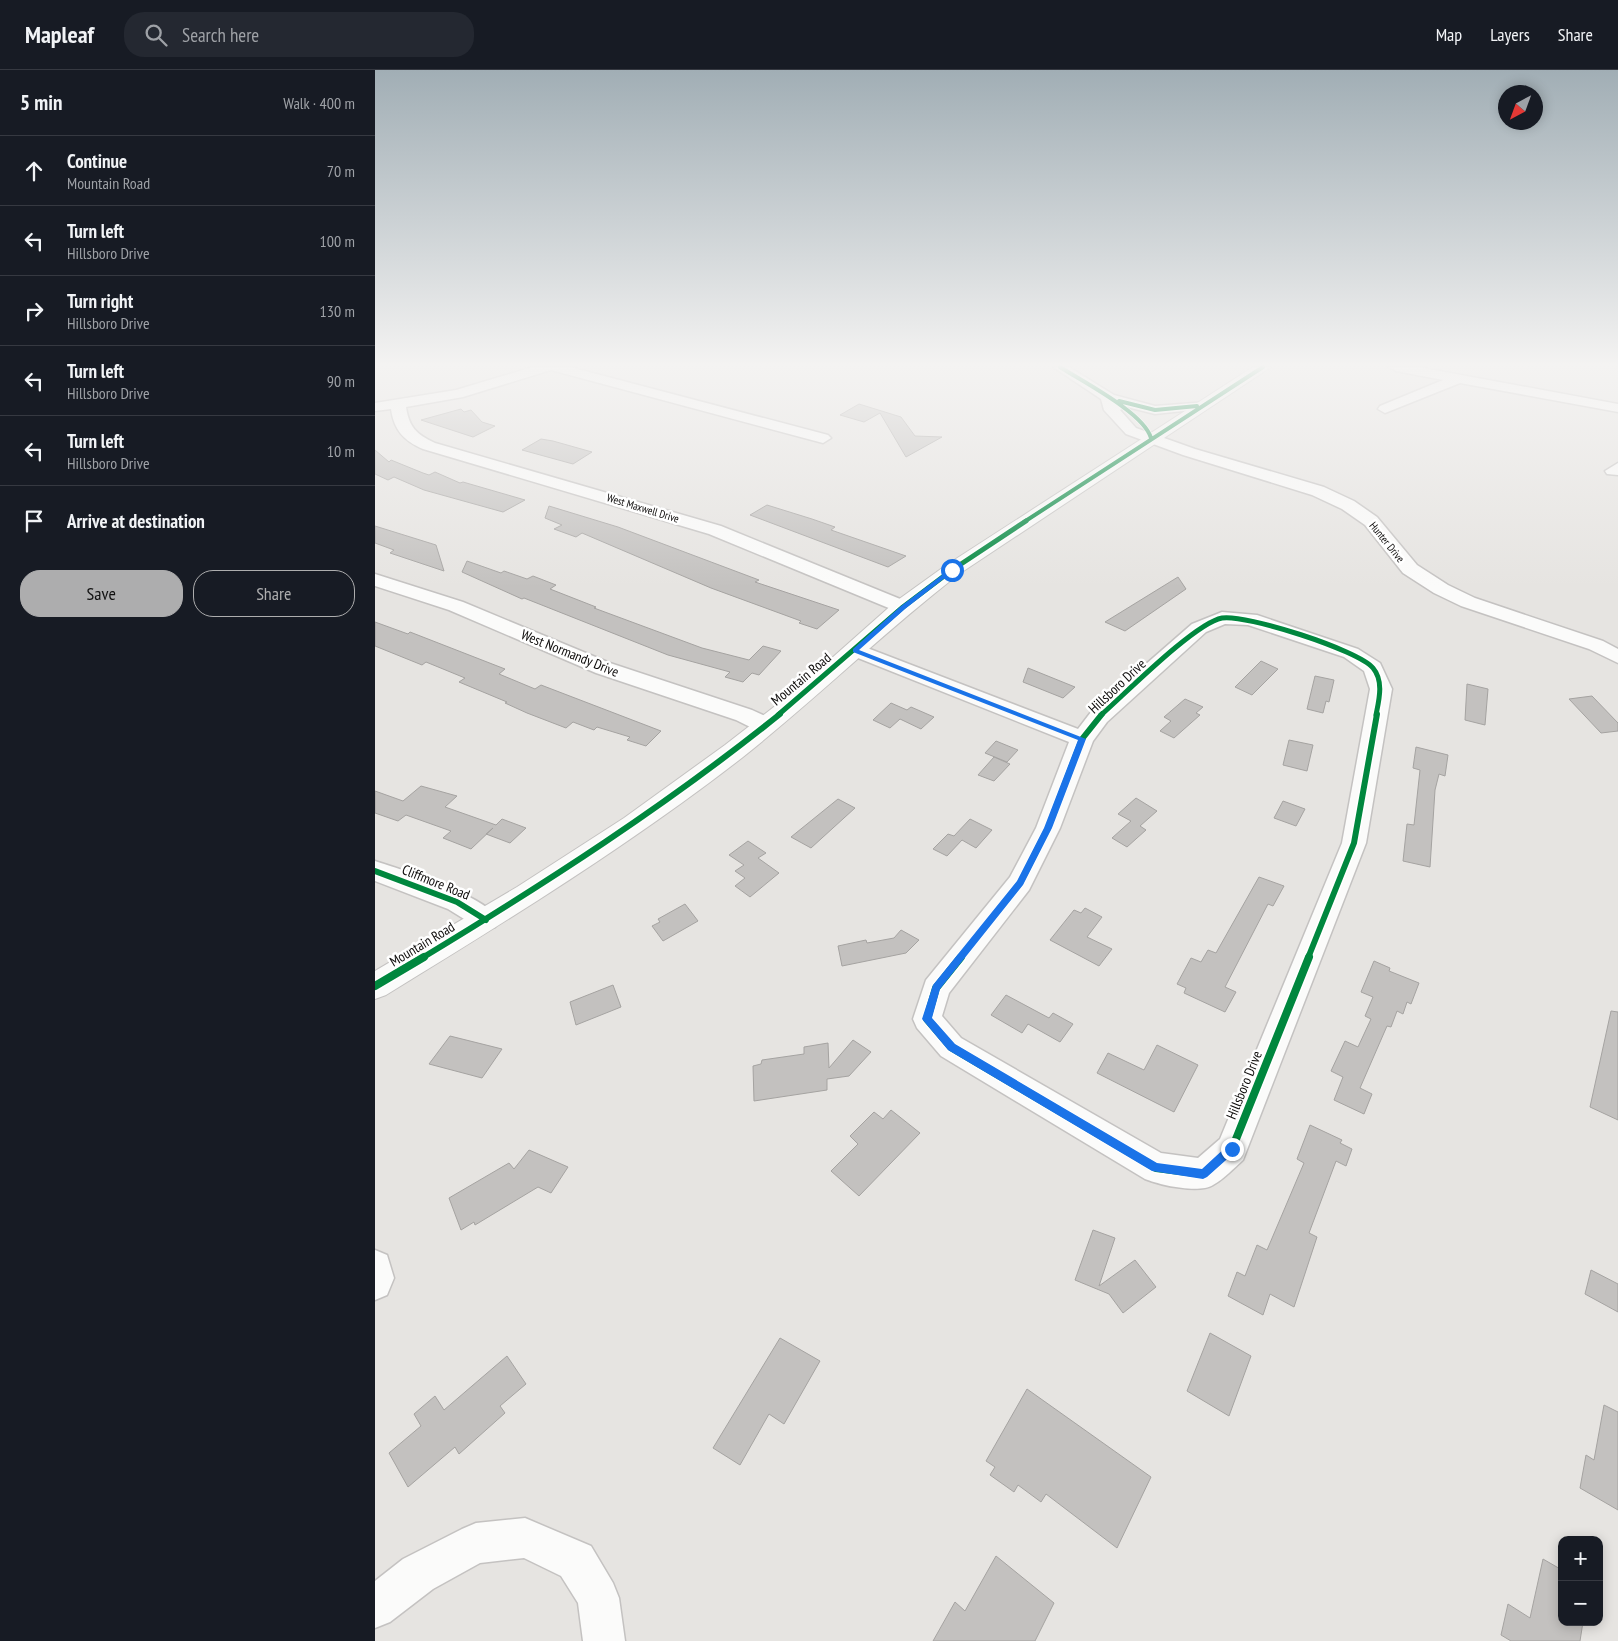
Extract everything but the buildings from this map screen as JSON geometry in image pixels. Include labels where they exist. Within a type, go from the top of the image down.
[{"type":"main road","name":"Mountain Road","points":[[375,986],[485,920],[640,820],[693,782],[766,725],[903,607],[952,570],[1148,440]]},
{"type":"street","name":"West Maxwell Drive","points":[[419,440],[429,446],[715,530],[903,607]]},
{"type":"street","name":"Hunter Drive","points":[[1158,440],[1318,490],[1339,500],[1371,521],[1410,569],[1441,589],[1468,602],[1596,644],[1618,657]]},
{"type":"street","name":"West Normandy Drive","points":[[375,580],[456,606],[603,668],[744,715],[766,725]]},
{"type":"street","name":"Hillsboro Drive","points":[[1222,618],[1250,619],[1351,654],[1373,668],[1381,689],[1354,843],[1232,1149],[1203,1174],[1156,1168],[951,1047],[927,1019],[936,988],[1020,883],[1048,828],[1082,739],[1099,718],[1199,628],[1222,618]]},
{"type":"street","points":[[1596,644],[1618,651]]},
{"type":"street","points":[[855,650],[1082,739]]},
{"type":"street","name":"Cliffmore Road","points":[[375,871],[457,902],[485,920]]},
{"type":"street","points":[[375,1267],[377,1278],[375,1283]]},
{"type":"street","points":[[375,1606],[417,1574],[476,1543],[525,1538],[576,1560],[598,1598],[604,1641]]},
{"type":"cycle path","points":[[375,986],[527,895],[633,825],[734,751],[805,694],[903,607],[952,570],[1148,440]]},
{"type":"cycle path","points":[[1222,618],[1250,619],[1351,653],[1373,668],[1381,689],[1354,843],[1232,1149],[1203,1174],[1156,1168],[951,1047],[927,1019],[936,988],[1020,883],[1048,828],[1082,739],[1099,717],[1199,628],[1222,618]]},
{"type":"cycle path","points":[[375,871],[457,902],[486,920]]},
{"type":"route","points":[[952,570],[903,607],[855,650],[1082,739],[1048,828],[1020,883],[936,988],[927,1019],[951,1047],[1156,1168],[1203,1174],[1232,1149]]}]
